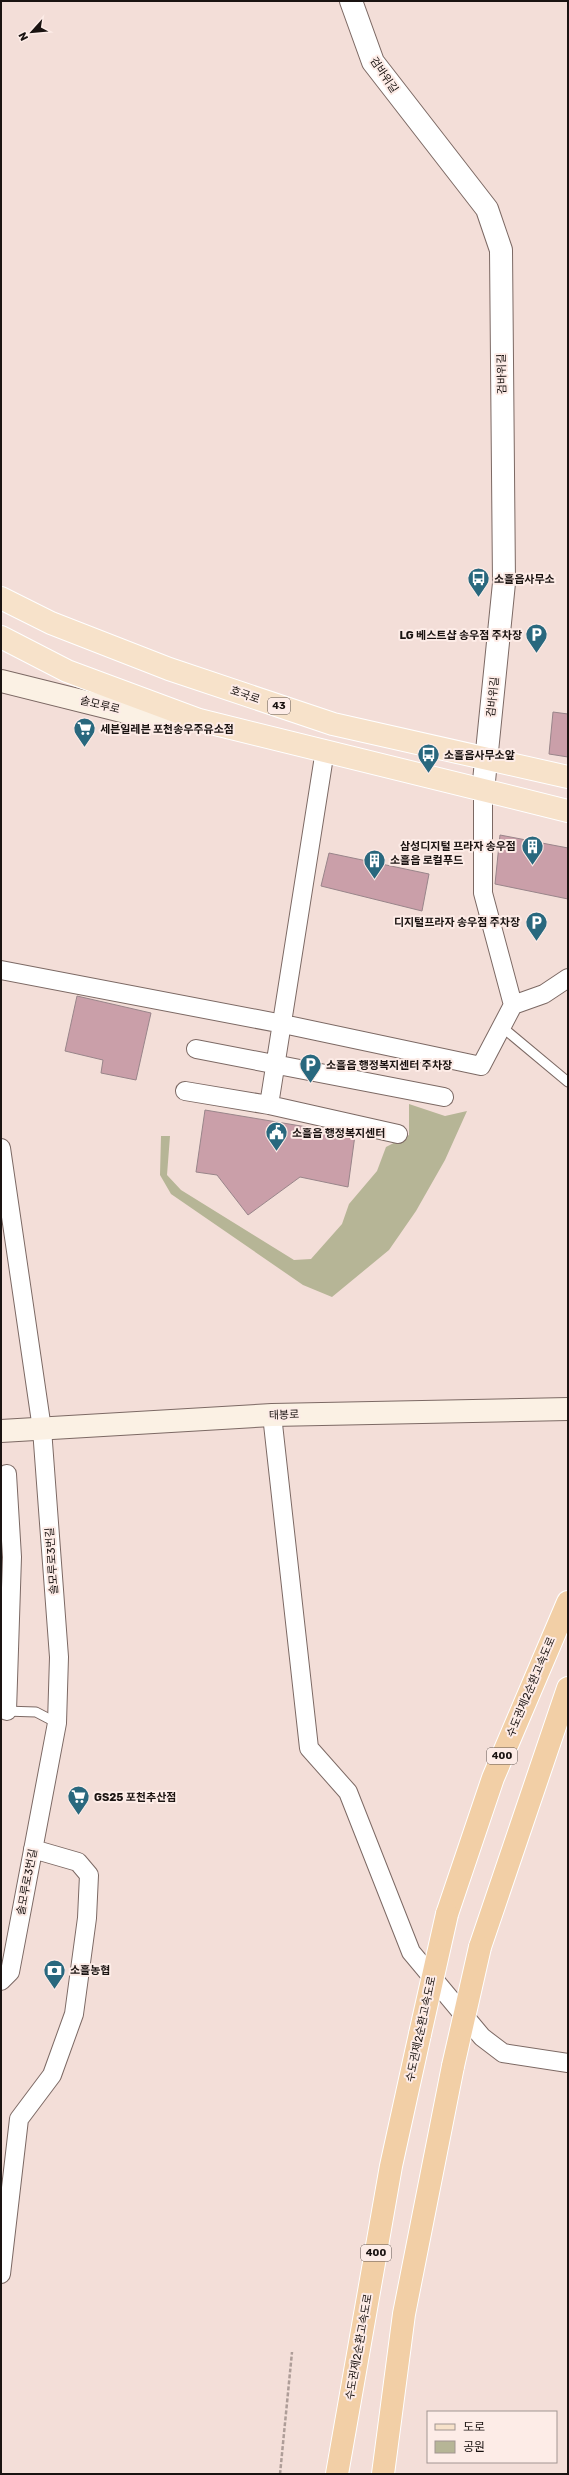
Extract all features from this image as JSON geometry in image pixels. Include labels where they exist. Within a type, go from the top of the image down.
[{"type":"highway","name":"수도권제2순환고속도로","points":[[337,2474],[391,2166],[447,1914],[492,1778],[568,1602]]},
{"type":"highway","points":[[383,2474],[404,2314],[453,2066],[480,1947],[568,1688]]},
{"type":"main road","name":"호국로","points":[[1,598],[51,623],[169,669],[332,724],[568,777]]},
{"type":"main road","points":[[1,637],[67,671],[199,720],[568,811]]},
{"type":"main road","name":"솔모루로","points":[[1,681],[154,719],[199,720]]},
{"type":"main road","name":"태봉로","points":[[1,1431],[272,1415],[568,1409]]},
{"type":"street","name":"검바위길","points":[[351,1],[373,62],[487,209],[501,250],[504,583],[483,791]]},
{"type":"street","points":[[269,1105],[283,1024],[325,750]]},
{"type":"street","points":[[483,791],[483,893],[513,1006]]},
{"type":"street","points":[[1,970],[283,1024],[481,1066],[513,1006],[544,994],[568,978]]},
{"type":"street","points":[[196,1048],[444,1097]]},
{"type":"street","points":[[184,1091],[269,1105],[398,1134]]},
{"type":"street","name":"솔모루로3번길","points":[[1,1148],[42,1429],[59,1657],[57,1723],[33,1849],[4,1975]]},
{"type":"street","points":[[272,1415],[309,1748],[348,1792],[411,1952],[482,2037],[504,2053],[568,2063]]},
{"type":"street","points":[[4,1711],[12,1557],[7,1474]]},
{"type":"street","points":[[1,2274],[19,2118],[52,2075],[74,2014],[87,1918],[89,1875],[78,1862],[33,1849]]},
{"type":"lane","points":[[502,1027],[568,1082]]},
{"type":"lane","points":[[4,1711],[36,1712],[57,1723]]},
{"type":"path","points":[[280,2474],[292,2352]]},
{"type":"green space","points":[[409,1104],[445,1116],[467,1111],[445,1160],[416,1211],[389,1250],[332,1297],[303,1285],[171,1194],[160,1175],[161,1136],[170,1136],[167,1175],[181,1190],[294,1260],[311,1259],[342,1224],[349,1204],[377,1171],[386,1147],[409,1135]]},
{"type":"building","points":[[553,712],[568,714],[568,757],[549,754]]},
{"type":"building","name":"삼성디지털 프라자 송우점","points":[[500,835],[568,848],[568,899],[495,884]]},
{"type":"building","name":"소흘읍 로컬푸드","points":[[329,853],[429,874],[422,911],[321,886]]},
{"type":"building","points":[[77,996],[151,1013],[136,1080],[101,1073],[103,1060],[65,1051]]},
{"type":"building","name":"소흘읍 행정복지센터","points":[[205,1110],[355,1135],[348,1187],[300,1177],[248,1215],[217,1175],[196,1172]]},
{"type":"place","name":"소흘읍사무소","points":[[478,598]]},
{"type":"place","name":"LG 베스트샵 송우점 주차장","points":[[537,654]]},
{"type":"place","name":"세븐일레븐 포천송우주유소점","points":[[84,748]]},
{"type":"place","name":"소흘읍사무소앞","points":[[429,774]]},
{"type":"place","name":"삼성디지털 프라자 송우점","points":[[532,866]]},
{"type":"place","name":"소흘읍 로컬푸드","points":[[375,880]]},
{"type":"place","name":"디지털프라자 송우점 주차장","points":[[536,942]]},
{"type":"place","name":"소흘읍 행정복지센터 주차장","points":[[311,1084]]},
{"type":"place","name":"소흘읍 행정복지센터","points":[[276,1152]]},
{"type":"place","name":"GS25 포천추산점","points":[[79,1816]]},
{"type":"place","name":"소흘농협","points":[[55,1990]]}]
